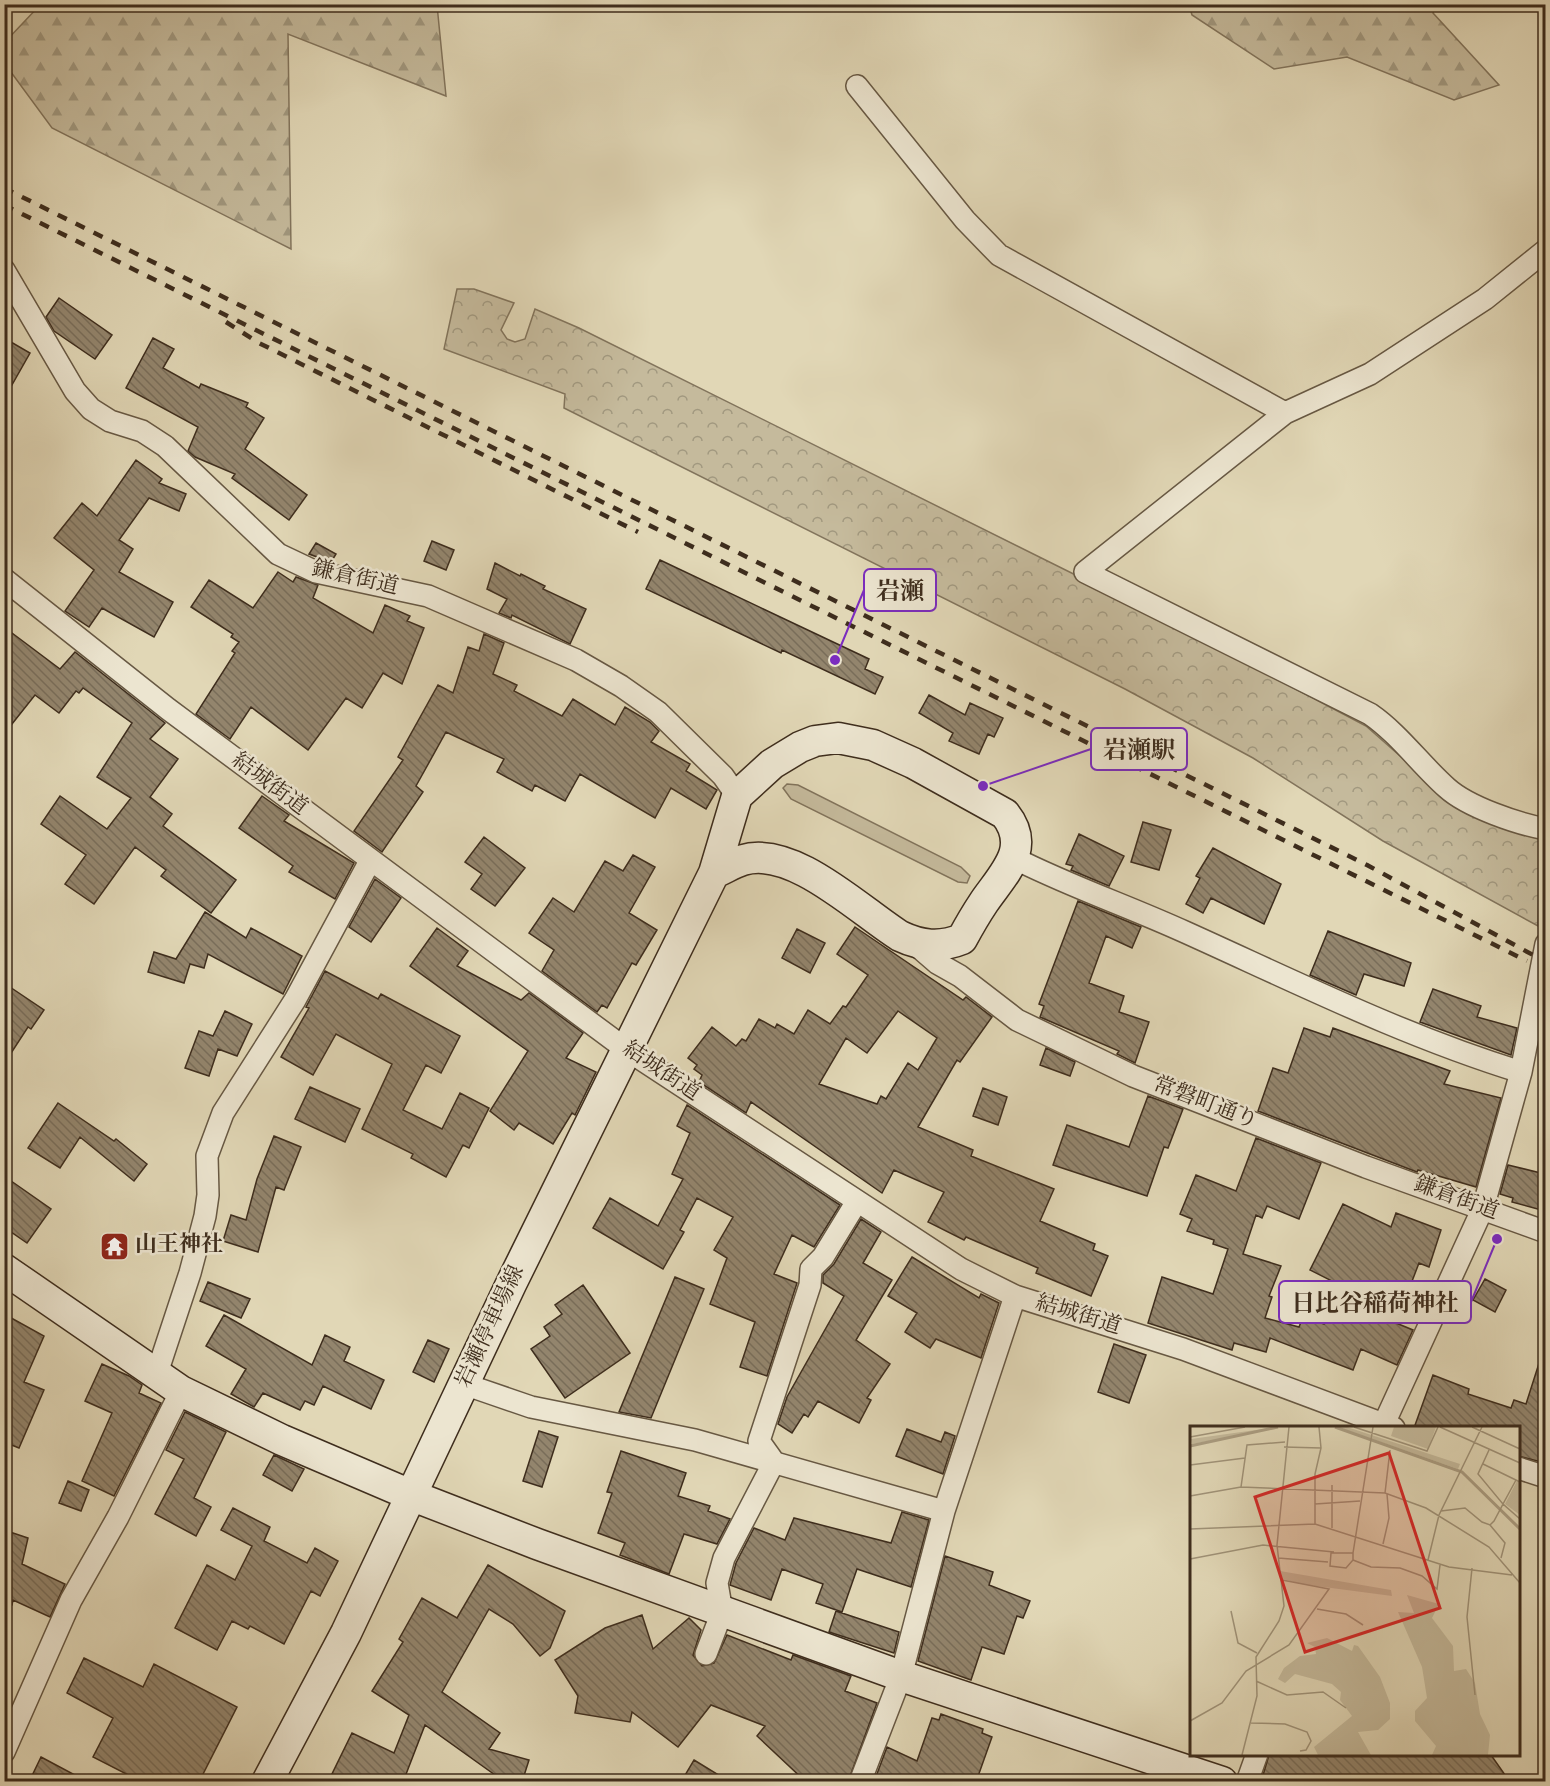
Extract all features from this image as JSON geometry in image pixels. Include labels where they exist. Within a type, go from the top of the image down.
[{"type":"street","points":[[857,86],[965,220],[999,255],[1285,413]]},
{"type":"street","points":[[1545,250],[1485,299],[1370,374],[1285,413],[1085,572],[1370,714],[1383,723],[1448,789],[1474,804],[1529,826],[1545,829]]},
{"type":"street","name":"鎌倉街道","points":[[4,270],[75,391],[91,409],[110,421],[142,431],[165,446],[278,554],[316,572],[428,596],[576,660],[621,686],[658,712],[723,776],[737,796]]},
{"type":"street","name":"結城街道","points":[[4,579],[168,709],[627,1050],[856,1203],[961,1269],[1015,1296],[1183,1349],[1387,1426]]},
{"type":"street","points":[[737,796],[772,764],[800,747],[815,741],[838,738],[855,740],[913,763],[1005,814],[1015,827],[1017,842],[1014,858],[962,939],[959,951],[960,976]]},
{"type":"street","name":"岩瀬停車場線","points":[[267,1782],[346,1633],[413,1496],[464,1384],[714,873],[737,796]]},
{"type":"street","points":[[714,873],[744,859],[765,858],[784,862],[807,871],[874,920],[915,944],[935,945],[962,939]]},
{"type":"street","points":[[1014,858],[1050,876],[1147,915],[1410,1034],[1521,1072]]},
{"type":"street","points":[[157,1373],[190,1273],[205,1216],[208,1195],[207,1155],[223,1113],[295,1000],[370,861]]},
{"type":"street","name":"常磐町通り","points":[[915,944],[937,963],[960,976],[1017,1020],[1046,1035],[1133,1076],[1366,1167]]},
{"type":"street","points":[[1387,1426],[1482,1208],[1521,1072],[1545,944]]},
{"type":"street","name":"鎌倉街道","points":[[1366,1167],[1545,1232]]},
{"type":"street","points":[[774,1462],[759,1441],[810,1285],[811,1269],[823,1257],[856,1203]]},
{"type":"street","points":[[4,1269],[181,1391],[282,1440],[413,1496],[722,1612],[901,1676],[1221,1782]]},
{"type":"street","points":[[860,1782],[901,1676],[944,1511],[1015,1296]]},
{"type":"street","points":[[464,1384],[531,1407],[694,1440],[944,1511]]},
{"type":"street","points":[[4,1752],[71,1600],[118,1517],[181,1391]]},
{"type":"street","points":[[706,1654],[722,1612],[717,1583],[724,1557],[774,1462]]},
{"type":"street","points":[[1520,1469],[1545,1477]]},
{"type":"street","points":[[1247,1782],[1257,1756]]},
{"type":"green space","points":[[40,5],[437,5],[446,96],[288,34],[291,249],[52,128],[5,64],[5,42]]},
{"type":"green space","points":[[1189,5],[1435,5],[1433,13],[1499,85],[1454,100],[1347,57],[1274,69],[1192,15]]},
{"type":"green space","points":[[457,289],[474,289],[514,303],[501,330],[507,339],[515,342],[525,339],[535,309],[579,328],[1148,611],[1366,726],[1457,806],[1540,838],[1538,926],[1383,841],[1253,758],[1125,689],[564,408],[565,394],[444,349]]},
{"type":"green space","points":[[787,784],[798,785],[961,867],[970,876],[967,883],[958,882],[791,799],[783,788]]},
{"type":"building","points":[[59,298],[112,335],[95,359],[54,331],[46,317]]},
{"type":"building","points":[[4,338],[30,353],[4,399]]},
{"type":"building","points":[[153,338],[174,349],[163,368],[199,388],[201,384],[248,403],[246,407],[264,418],[245,449],[307,495],[289,520],[232,478],[235,474],[195,457],[188,451],[198,427],[126,388]]},
{"type":"building","points":[[136,460],[162,479],[159,483],[186,494],[179,511],[149,498],[119,540],[133,549],[119,572],[173,602],[154,637],[102,608],[89,627],[65,611],[94,570],[54,538],[82,503],[97,516]]},
{"type":"building","points":[[432,541],[454,550],[446,570],[424,561]]},
{"type":"building","points":[[316,543],[336,554],[331,562],[309,554]]},
{"type":"building","points":[[660,560],[869,659],[865,669],[883,677],[875,694],[782,650],[781,653],[646,589]]},
{"type":"building","points":[[495,563],[545,586],[543,589],[586,609],[570,644],[512,615],[511,618],[499,613],[507,599],[487,589]]},
{"type":"building","points":[[278,572],[293,582],[296,577],[318,585],[313,598],[373,633],[385,605],[410,616],[407,621],[424,628],[402,684],[383,673],[362,708],[346,698],[308,750],[251,707],[230,739],[196,714],[235,653],[232,651],[239,642],[231,637],[233,634],[191,607],[209,580],[253,608]]},
{"type":"building","points":[[4,627],[60,669],[75,652],[165,723],[150,739],[178,759],[150,797],[172,814],[163,826],[236,880],[211,913],[161,876],[166,870],[135,847],[94,904],[65,884],[86,855],[41,824],[60,796],[107,829],[131,798],[97,777],[132,723],[83,688],[79,693],[76,691],[59,713],[35,695],[4,734]]},
{"type":"building","points":[[484,634],[504,643],[493,674],[517,685],[514,691],[562,716],[573,699],[615,725],[625,707],[650,722],[659,731],[651,742],[690,764],[686,771],[717,790],[706,809],[671,788],[655,818],[580,774],[565,801],[535,785],[532,791],[497,772],[504,759],[446,732],[416,786],[423,792],[382,852],[354,831],[403,760],[398,757],[438,685],[453,693],[468,647],[479,651]]},
{"type":"building","points":[[929,695],[965,715],[970,703],[1003,718],[994,737],[988,734],[979,754],[949,741],[953,733],[919,713]]},
{"type":"building","points":[[262,796],[289,815],[284,821],[354,863],[335,899],[289,872],[293,866],[239,828]]},
{"type":"building","points":[[1143,822],[1171,830],[1159,870],[1131,862]]},
{"type":"building","points":[[1079,834],[1124,856],[1109,886],[1071,870],[1073,866],[1066,864]]},
{"type":"building","points":[[484,837],[525,868],[495,906],[471,889],[482,874],[465,862]]},
{"type":"building","points":[[1213,848],[1281,884],[1264,924],[1211,898],[1203,913],[1186,904],[1200,878],[1196,876]]},
{"type":"building","points":[[633,855],[655,867],[629,913],[657,930],[636,965],[632,963],[607,1008],[602,1005],[597,1012],[542,971],[554,950],[529,933],[553,898],[574,912],[605,861],[623,871]]},
{"type":"building","points":[[375,879],[401,898],[371,942],[349,927]]},
{"type":"building","points":[[1078,901],[1141,927],[1132,948],[1106,936],[1089,983],[1124,996],[1119,1012],[1149,1022],[1135,1063],[1117,1054],[1119,1051],[1040,1017],[1044,1006],[1039,1004]]},
{"type":"building","points":[[205,912],[246,938],[251,928],[302,956],[283,994],[208,954],[204,968],[190,964],[184,983],[148,972],[154,952],[176,959]]},
{"type":"building","points":[[855,927],[963,1000],[966,997],[992,1017],[960,1062],[957,1060],[918,1127],[973,1150],[971,1156],[1054,1189],[1040,1221],[1095,1244],[1093,1250],[1108,1256],[1091,1296],[1036,1273],[1038,1268],[966,1237],[964,1240],[928,1222],[944,1192],[894,1170],[882,1193],[751,1102],[746,1113],[699,1082],[702,1075],[694,1069],[697,1065],[688,1058],[712,1027],[736,1046],[742,1039],[746,1041],[759,1019],[775,1028],[777,1024],[794,1034],[808,1010],[830,1024],[843,1006],[846,1007],[868,975],[837,954]],"holes":[[[898,1011],[937,1038],[918,1070],[908,1063],[886,1099],[881,1096],[877,1104],[819,1084],[846,1038],[867,1053]]]},
{"type":"building","points":[[437,928],[468,951],[457,966],[521,1000],[529,993],[583,1033],[566,1058],[596,1072],[575,1115],[572,1113],[553,1144],[519,1123],[514,1130],[490,1111],[528,1051],[410,966]]},
{"type":"building","points":[[797,929],[825,943],[810,973],[782,958]]},
{"type":"building","points":[[1328,931],[1411,963],[1404,986],[1364,974],[1356,995],[1310,975]]},
{"type":"building","points":[[325,971],[378,999],[381,994],[460,1036],[441,1073],[426,1065],[403,1110],[442,1129],[460,1093],[489,1108],[469,1148],[463,1145],[446,1177],[411,1158],[413,1154],[362,1129],[392,1064],[336,1034],[313,1075],[281,1057],[309,1008],[306,1007]]},
{"type":"building","points":[[4,983],[44,1010],[31,1029],[28,1027],[4,1064]]},
{"type":"building","points":[[1433,989],[1481,1006],[1477,1017],[1517,1028],[1511,1055],[1420,1022]]},
{"type":"building","points":[[225,1011],[252,1024],[237,1056],[218,1049],[209,1076],[185,1068],[199,1031],[213,1036]]},
{"type":"building","points":[[1304,1028],[1330,1037],[1333,1028],[1450,1071],[1444,1084],[1501,1098],[1476,1187],[1418,1170],[1417,1172],[1258,1111],[1273,1068],[1288,1073]]},
{"type":"building","points":[[1046,1048],[1075,1062],[1070,1076],[1040,1065]]},
{"type":"building","points":[[310,1087],[360,1109],[345,1142],[295,1119]]},
{"type":"building","points":[[983,1088],[1007,1097],[998,1125],[973,1116]]},
{"type":"building","points":[[1148,1096],[1183,1109],[1168,1148],[1164,1147],[1147,1196],[1053,1165],[1067,1125],[1129,1147]]},
{"type":"building","points":[[58,1103],[114,1141],[116,1139],[147,1164],[134,1181],[80,1137],[60,1168],[28,1148]]},
{"type":"building","points":[[687,1105],[840,1205],[814,1247],[792,1235],[774,1274],[797,1283],[767,1376],[740,1367],[755,1322],[710,1304],[727,1258],[714,1250],[733,1217],[697,1198],[680,1230],[684,1232],[663,1269],[593,1228],[610,1198],[658,1226],[683,1179],[672,1174],[690,1133],[677,1126]]},
{"type":"building","points":[[274,1136],[301,1147],[284,1190],[276,1187],[258,1252],[223,1241],[231,1215],[246,1220],[257,1179]]},
{"type":"building","points":[[1256,1138],[1321,1163],[1299,1219],[1267,1206],[1262,1218],[1256,1215],[1243,1254],[1281,1266],[1269,1296],[1272,1297],[1265,1318],[1299,1327],[1303,1317],[1324,1324],[1340,1285],[1310,1270],[1343,1204],[1391,1227],[1396,1213],[1441,1230],[1429,1267],[1419,1263],[1396,1323],[1413,1330],[1397,1365],[1361,1349],[1353,1370],[1270,1338],[1266,1352],[1234,1343],[1232,1350],[1148,1323],[1162,1277],[1213,1294],[1228,1249],[1213,1244],[1214,1240],[1187,1231],[1192,1219],[1180,1214],[1196,1175],[1236,1191]]},
{"type":"building","points":[[1508,1165],[1545,1174],[1545,1211],[1512,1202],[1513,1198],[1500,1194]]},
{"type":"building","points":[[4,1176],[51,1209],[27,1243],[4,1227]]},
{"type":"building","points":[[861,1219],[881,1232],[863,1263],[892,1280],[856,1340],[890,1364],[867,1398],[871,1400],[859,1423],[818,1401],[808,1417],[804,1414],[792,1433],[778,1424],[787,1397],[844,1296],[823,1283],[823,1275],[834,1264]]},
{"type":"building","points":[[912,1257],[979,1298],[981,1294],[999,1303],[981,1358],[936,1339],[930,1348],[905,1332],[917,1313],[888,1296]]},
{"type":"building","points":[[675,1277],[704,1289],[651,1418],[619,1412]]},
{"type":"building","points":[[1485,1279],[1506,1290],[1495,1312],[1473,1300]]},
{"type":"building","points":[[208,1282],[250,1299],[241,1318],[200,1301]]},
{"type":"building","points":[[583,1285],[630,1353],[565,1398],[531,1349],[550,1336],[544,1327],[562,1314],[555,1305]]},
{"type":"building","points":[[4,1314],[44,1336],[24,1382],[44,1390],[19,1448],[4,1442]]},
{"type":"building","points":[[224,1315],[312,1365],[325,1335],[350,1347],[344,1361],[384,1380],[371,1409],[323,1386],[314,1405],[305,1401],[300,1410],[263,1393],[254,1407],[231,1394],[246,1369],[206,1346]]},
{"type":"building","points":[[428,1340],[449,1349],[434,1382],[413,1372]]},
{"type":"building","points":[[1114,1344],[1146,1355],[1129,1403],[1098,1392]]},
{"type":"building","points":[[1541,1357],[1545,1357],[1545,1463],[1520,1457],[1520,1426],[1415,1426],[1433,1375],[1469,1389],[1468,1394],[1511,1408],[1514,1400],[1526,1404]]},
{"type":"building","points":[[102,1364],[129,1376],[142,1385],[139,1393],[161,1403],[114,1496],[82,1481],[112,1413],[85,1401]]},
{"type":"building","points":[[185,1412],[226,1432],[194,1498],[211,1507],[196,1536],[155,1514],[184,1459],[166,1450]]},
{"type":"building","points":[[907,1429],[941,1442],[945,1432],[955,1436],[943,1474],[896,1456]]},
{"type":"building","points":[[539,1431],[558,1437],[542,1487],[523,1481]]},
{"type":"building","points":[[621,1451],[686,1473],[678,1496],[710,1506],[708,1511],[730,1519],[717,1544],[684,1534],[669,1574],[620,1555],[625,1543],[598,1533],[612,1493],[607,1492]]},
{"type":"building","points":[[274,1455],[304,1469],[292,1491],[263,1475]]},
{"type":"building","points":[[68,1481],[89,1490],[81,1511],[59,1503]]},
{"type":"building","points":[[233,1508],[270,1527],[264,1541],[307,1563],[315,1548],[338,1561],[320,1596],[311,1591],[284,1644],[250,1626],[248,1629],[232,1621],[217,1650],[175,1628],[207,1565],[235,1580],[252,1546],[221,1530]]},
{"type":"building","points":[[902,1512],[929,1520],[911,1587],[857,1569],[842,1612],[816,1603],[823,1584],[782,1569],[771,1600],[730,1585],[736,1563],[754,1528],[785,1540],[794,1518],[891,1543]]},
{"type":"building","points":[[4,1530],[28,1538],[22,1564],[65,1584],[50,1617],[13,1600],[12,1605],[4,1604]]},
{"type":"building","points":[[945,1556],[993,1572],[989,1585],[1030,1601],[1023,1618],[1017,1616],[1004,1654],[982,1647],[971,1680],[918,1661]]},
{"type":"building","points":[[488,1565],[565,1611],[550,1648],[540,1656],[513,1624],[489,1609],[442,1692],[500,1733],[489,1749],[529,1760],[522,1782],[493,1782],[495,1775],[425,1725],[403,1782],[328,1782],[352,1733],[394,1753],[409,1715],[372,1691],[403,1642],[399,1639],[422,1598],[457,1618]]},
{"type":"building","points":[[836,1611],[899,1632],[894,1653],[829,1632]]},
{"type":"building","points":[[642,1615],[653,1649],[689,1618],[701,1630],[693,1655],[702,1666],[714,1663],[727,1635],[791,1660],[793,1655],[851,1676],[845,1691],[877,1703],[848,1782],[806,1782],[757,1736],[765,1726],[711,1705],[678,1747],[632,1712],[630,1722],[575,1713],[578,1696],[555,1660],[605,1628]]},
{"type":"building","points":[[84,1658],[143,1687],[154,1664],[237,1707],[199,1782],[142,1782],[93,1757],[113,1718],[67,1693]]},
{"type":"building","points":[[941,1714],[983,1729],[982,1733],[992,1737],[976,1782],[874,1782],[887,1747],[917,1761],[932,1718],[939,1720]]},
{"type":"building","points":[[1269,1756],[1492,1756],[1510,1782],[1261,1782]]},
{"type":"building","points":[[41,1757],[88,1782],[29,1782]]},
{"type":"building","points":[[694,1760],[730,1782],[681,1782]]},
{"type":"railway","points":[[4,188],[1367,865],[1546,962]]},
{"type":"railway","points":[[4,205],[1527,961]]},
{"type":"railway","points":[[226,322],[259,343],[638,532]]},
{"type":"place","name":"岩瀬","points":[[835,660]]},
{"type":"place","name":"岩瀬駅","points":[[983,786]]},
{"type":"place","name":"日比谷稲荷神社","points":[[1497,1239]]},
{"type":"place","name":"山王神社","points":[[114,1246]]}]
